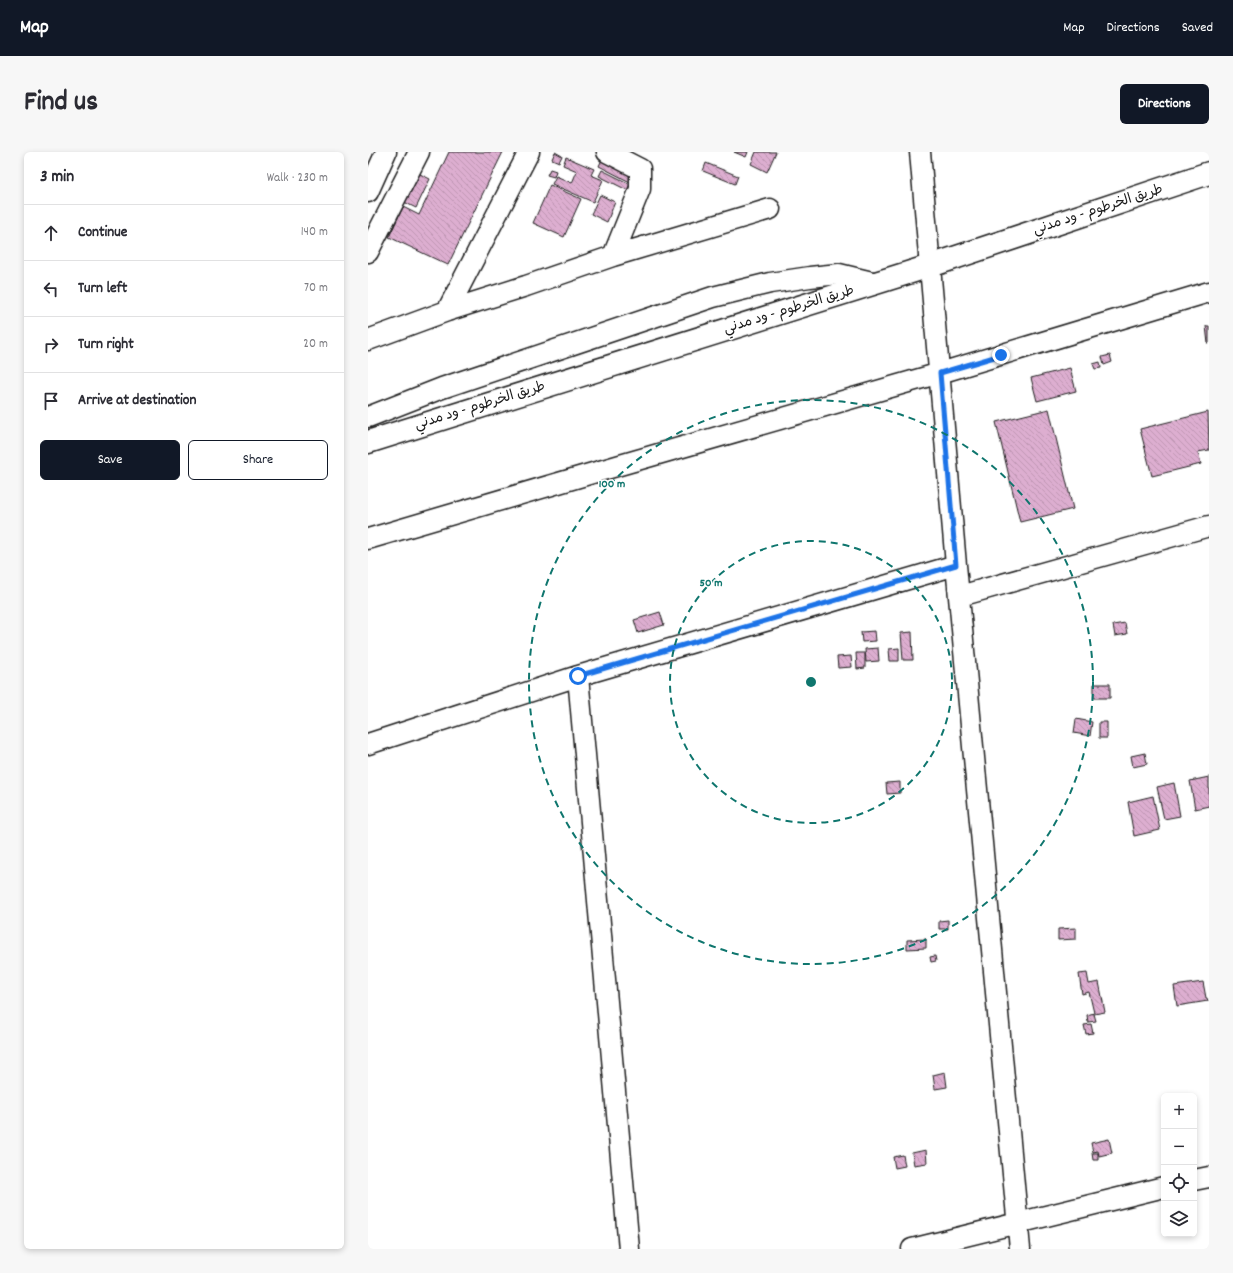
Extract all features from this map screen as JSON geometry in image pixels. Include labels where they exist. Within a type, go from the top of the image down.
[{"type":"highway","name":"طريق الخرطوم - ود مدني","points":[[368,442],[930,266],[1209,173]]},
{"type":"street","points":[[368,192],[386,152]]},
{"type":"street","points":[[368,252],[419,152]]},
{"type":"street","points":[[447,312],[529,152]]},
{"type":"street","points":[[607,152],[640,169],[640,189],[613,256]]},
{"type":"street","points":[[920,152],[956,565],[1020,1249]]},
{"type":"street","points":[[368,340],[613,256],[770,210]]},
{"type":"street","points":[[368,417],[442,388],[713,297],[770,283],[838,274],[876,283]]},
{"type":"street","points":[[368,539],[620,464],[940,373],[1209,292]]},
{"type":"street","points":[[960,596],[1209,526]]},
{"type":"street","points":[[368,744],[578,676],[956,565]]},
{"type":"street","points":[[578,676],[629,1249]]},
{"type":"street","points":[[1197,1179],[1209,1177]]},
{"type":"street","points":[[912,1249],[1161,1189]]},
{"type":"building","points":[[449,152],[503,152],[448,265],[389,237],[403,207],[419,215]]},
{"type":"building","points":[[555,152],[562,156],[559,162],[552,159]]},
{"type":"building","points":[[734,152],[748,152],[746,157]]},
{"type":"building","points":[[756,152],[776,152],[767,172],[751,164]]},
{"type":"building","points":[[604,155],[636,170],[630,182],[599,166]]},
{"type":"building","points":[[566,157],[594,169],[591,175],[603,180],[593,202],[552,184],[556,176],[572,183],[577,171],[563,165]]},
{"type":"building","points":[[706,163],[738,176],[735,184],[703,171]]},
{"type":"building","points":[[550,169],[556,171],[554,177],[547,175]]},
{"type":"building","points":[[602,170],[630,184],[627,190],[599,176]]},
{"type":"building","points":[[418,173],[430,179],[416,208],[404,202]]},
{"type":"building","points":[[550,185],[581,199],[564,237],[533,223]]},
{"type":"building","points":[[600,195],[615,202],[607,222],[591,214]]},
{"type":"building","points":[[1206,326],[1209,326],[1208,344]]},
{"type":"building","points":[[1110,355],[1112,362],[1104,365],[1102,357]]},
{"type":"building","points":[[1100,362],[1101,368],[1095,369],[1093,364]]},
{"type":"building","points":[[1070,368],[1076,391],[1037,401],[1031,378]]},
{"type":"building","points":[[1049,409],[1073,509],[1020,522],[996,422]]},
{"type":"building","points":[[1208,412],[1209,450],[1198,452],[1201,464],[1152,476],[1140,429]]},
{"type":"building","points":[[660,612],[664,625],[638,633],[634,620]]},
{"type":"building","points":[[1125,623],[1127,634],[1115,636],[1113,625]]},
{"type":"building","points":[[875,631],[876,641],[862,642],[861,632]]},
{"type":"building","points":[[912,632],[913,660],[903,660],[901,633]]},
{"type":"building","points":[[878,648],[879,661],[866,662],[865,649]]},
{"type":"building","points":[[899,648],[899,661],[890,661],[889,649]]},
{"type":"building","points":[[856,653],[865,653],[865,668],[857,669]]},
{"type":"building","points":[[851,656],[852,667],[838,668],[837,657]]},
{"type":"building","points":[[1094,684],[1110,684],[1110,698],[1094,698]]},
{"type":"building","points":[[1076,719],[1092,722],[1090,736],[1074,733]]},
{"type":"building","points":[[1099,722],[1107,722],[1107,738],[1099,738]]},
{"type":"building","points":[[1145,753],[1147,764],[1133,767],[1131,756]]},
{"type":"building","points":[[1209,777],[1209,806],[1195,809],[1190,781]]},
{"type":"building","points":[[900,782],[900,793],[887,794],[886,783]]},
{"type":"building","points":[[1174,783],[1180,816],[1164,819],[1157,787]]},
{"type":"building","points":[[1153,796],[1160,830],[1134,836],[1128,802]]},
{"type":"building","points":[[948,920],[948,929],[939,929],[939,921]]},
{"type":"building","points":[[1076,928],[1076,939],[1058,940],[1058,929]]},
{"type":"building","points":[[926,939],[926,948],[907,949],[907,940]]},
{"type":"building","points":[[935,956],[936,961],[931,962],[930,957]]},
{"type":"building","points":[[1087,973],[1089,984],[1099,982],[1105,1012],[1094,1014],[1096,1021],[1088,1022],[1087,1015],[1094,1013],[1089,992],[1082,994],[1079,974]]},
{"type":"building","points":[[1203,982],[1208,1001],[1177,1006],[1174,986]]},
{"type":"building","points":[[1091,1024],[1093,1033],[1086,1034],[1084,1025]]},
{"type":"building","points":[[945,1072],[947,1087],[935,1089],[933,1075]]},
{"type":"building","points":[[1109,1139],[1112,1153],[1099,1156],[1098,1151],[1093,1152],[1091,1143]]},
{"type":"building","points":[[926,1150],[927,1163],[914,1165],[912,1153]]},
{"type":"building","points":[[1092,1153],[1098,1153],[1098,1160],[1093,1160]]},
{"type":"building","points":[[903,1155],[905,1166],[895,1168],[893,1157]]},
{"type":"route","points":[[578,676],[956,565],[940,373],[1001,355]]}]
